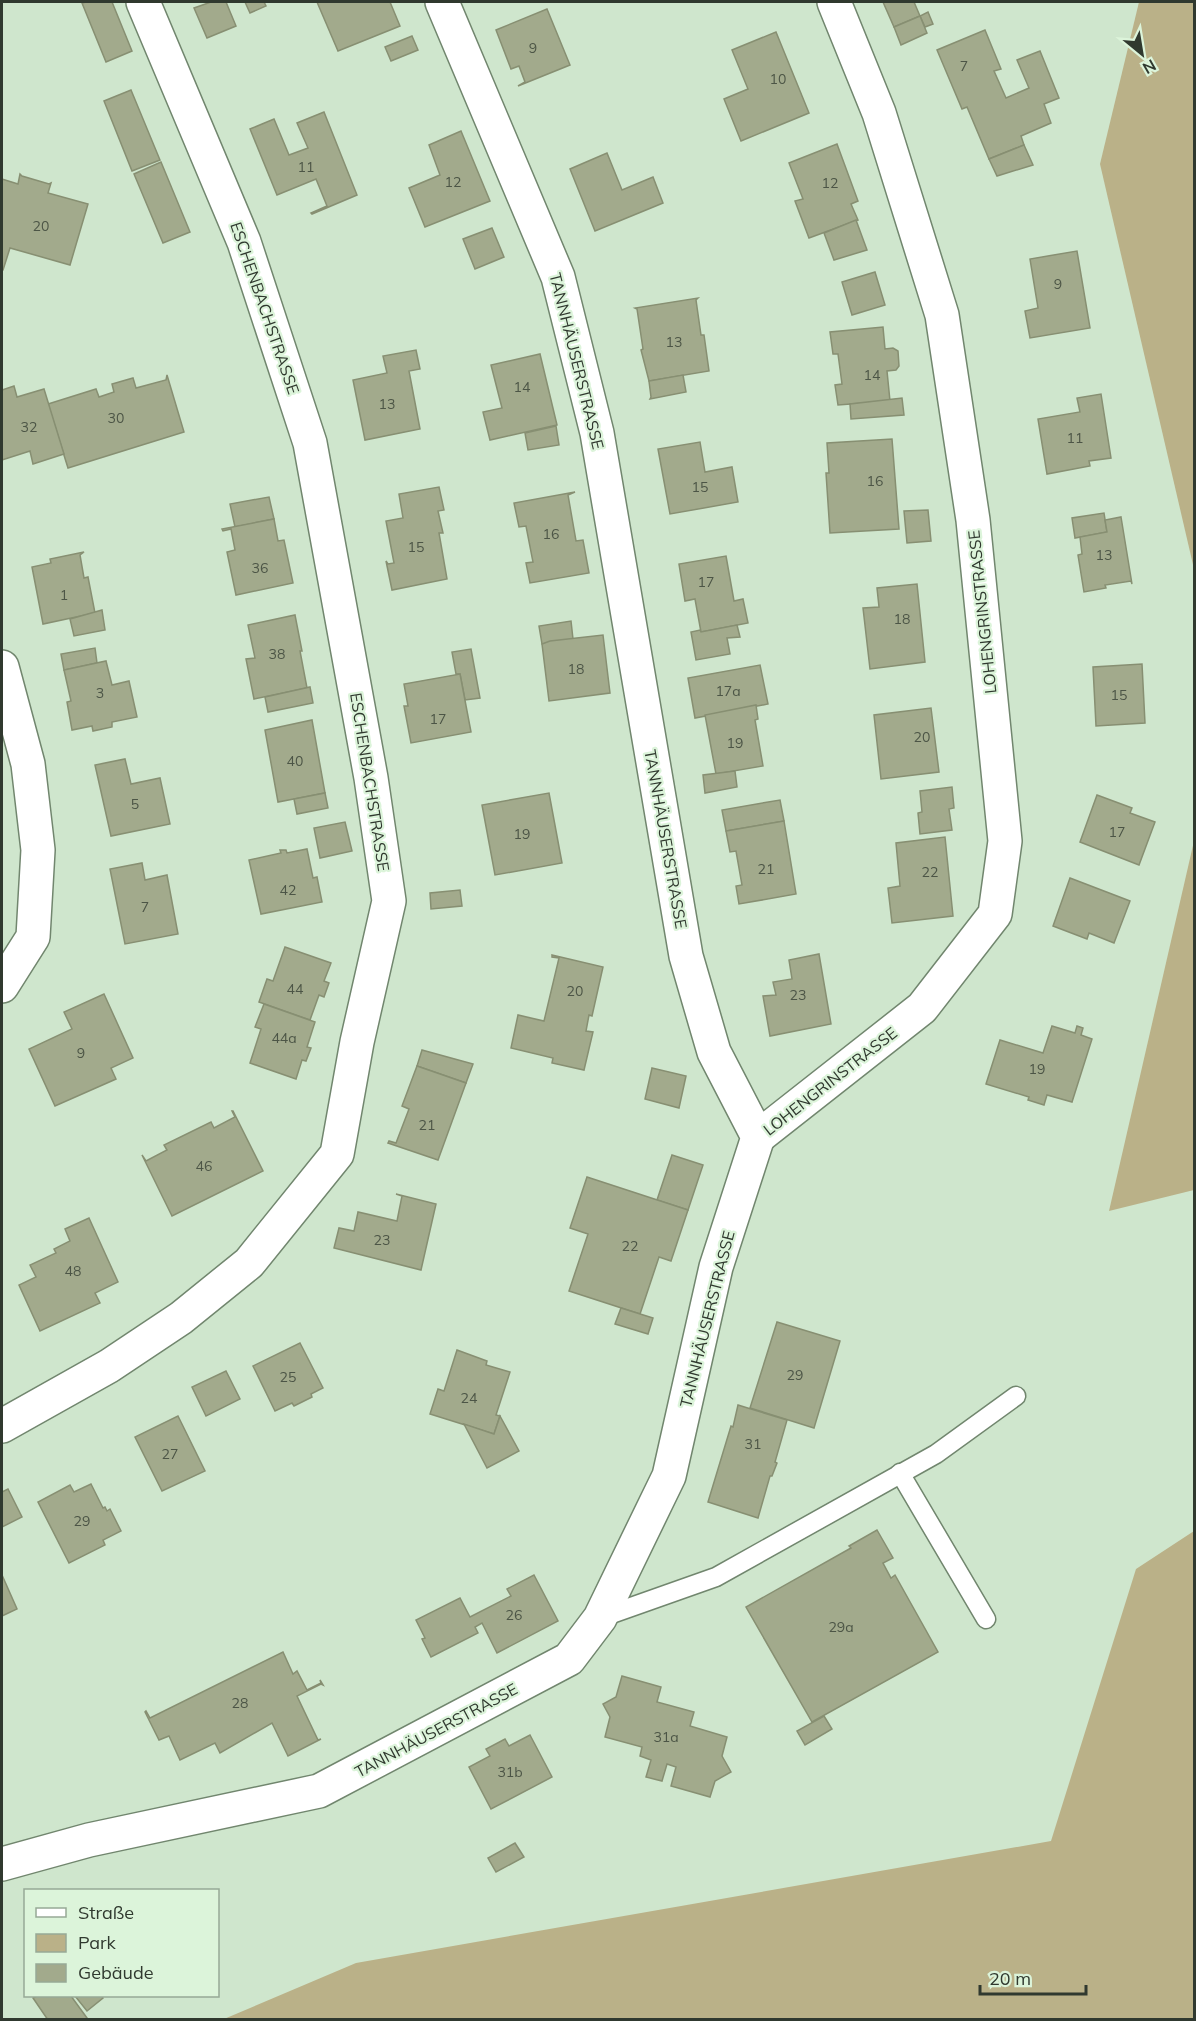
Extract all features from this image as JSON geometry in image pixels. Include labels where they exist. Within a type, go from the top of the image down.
[{"type":"street","name":"ESCHENBACHSTRASSE","points":[[2,1426],[109,1366],[181,1318],[249,1263],[337,1154],[357,1042],[389,901],[371,778],[310,443],[244,242],[143,2]]},
{"type":"street","name":"TANNHÄUSERSTRASSE","points":[[2,1864],[89,1840],[319,1791],[569,1659],[600,1618],[669,1476],[716,1267],[758,1137],[714,1052],[686,956],[597,433],[568,310],[558,277],[442,2]]},
{"type":"street","name":"LOHENGRINSTRASSE","points":[[758,1137],[922,1008],[996,914],[1005,841],[973,519],[942,315],[879,113],[834,2]]},
{"type":"street","points":[[2,667],[28,764],[38,850],[33,937],[2,986]]},
{"type":"lane","points":[[600,1618],[716,1576],[936,1454],[1016,1396]]},
{"type":"lane","points":[[900,1473],[986,1619]]},
{"type":"green space","points":[[1139,2],[1194,2],[1194,569],[1100,164]]},
{"type":"green space","points":[[1194,841],[1194,1190],[1109,1211]]},
{"type":"green space","points":[[1194,1531],[1194,2019],[224,2019],[356,1963],[1051,1841],[1136,1569]]},
{"type":"building","points":[[112,2],[132,51],[106,62],[82,3]]},
{"type":"building","points":[[211,2],[226,2],[236,26],[207,38],[194,8]]},
{"type":"building","points":[[245,2],[264,2],[266,6],[250,13]]},
{"type":"building","points":[[317,2],[390,2],[400,26],[338,51]]},
{"type":"building","points":[[883,2],[914,2],[920,16],[894,27]]},
{"type":"building","points":[[547,9],[570,65],[518,86],[525,82],[519,66],[511,69],[496,30]]},
{"type":"building","points":[[928,12],[933,24],[925,27],[920,16]]},
{"type":"building","points":[[920,16],[927,33],[901,45],[894,27]]},
{"type":"building","points":[[985,30],[1001,69],[994,71],[1006,98],[1029,88],[1017,60],[1040,51],[1059,98],[1044,104],[1051,123],[1021,136],[1024,145],[989,159],[967,107],[962,109],[937,50]]},
{"type":"building","points":[[776,32],[809,113],[741,141],[724,99],[748,89],[732,50]]},
{"type":"building","points":[[412,36],[418,50],[391,61],[385,47]]},
{"type":"building","points":[[131,90],[160,160],[132,171],[104,101]]},
{"type":"building","points":[[324,112],[357,195],[312,214],[327,206],[316,179],[277,195],[250,129],[274,119],[289,155],[308,148],[297,123]]},
{"type":"building","points":[[461,131],[490,201],[425,227],[409,188],[440,175],[429,145]]},
{"type":"building","points":[[837,144],[858,201],[851,204],[858,220],[809,238],[795,201],[803,199],[789,163]]},
{"type":"building","points":[[1024,145],[1033,165],[997,176],[989,159]]},
{"type":"building","points":[[607,153],[622,190],[653,177],[663,203],[595,231],[570,169]]},
{"type":"building","points":[[161,162],[190,232],[163,243],[134,174]]},
{"type":"building","points":[[20,174],[51,183],[48,193],[88,204],[70,265],[10,248],[2,270],[2,179],[18,184]]},
{"type":"building","points":[[856,220],[867,250],[834,260],[824,233]]},
{"type":"building","points":[[492,228],[504,257],[475,269],[463,239]]},
{"type":"building","points":[[1077,251],[1090,328],[1030,338],[1025,311],[1038,308],[1030,259]]},
{"type":"building","points":[[875,272],[885,305],[852,315],[842,282]]},
{"type":"building","points":[[698,298],[696,300],[701,335],[704,335],[709,371],[649,381],[641,350],[643,349],[635,308]]},
{"type":"building","points":[[883,327],[885,349],[893,348],[898,351],[899,366],[896,370],[887,371],[890,401],[838,405],[835,385],[842,384],[838,354],[833,354],[830,332]]},
{"type":"building","points":[[416,350],[420,369],[409,371],[420,429],[365,440],[353,380],[387,373],[383,356]]},
{"type":"building","points":[[540,354],[557,425],[490,440],[483,412],[502,408],[491,365]]},
{"type":"building","points":[[167,375],[184,432],[68,468],[48,404],[96,389],[99,397],[114,392],[112,384],[133,378],[136,388],[166,380]]},
{"type":"building","points":[[683,375],[686,392],[650,399],[649,381]]},
{"type":"building","points":[[14,386],[17,397],[44,389],[64,454],[33,464],[30,451],[2,460],[2,390]]},
{"type":"building","points":[[1101,394],[1111,458],[1089,461],[1090,466],[1047,474],[1038,419],[1080,412],[1077,398]]},
{"type":"building","points":[[902,398],[904,415],[851,419],[850,404]]},
{"type":"building","points":[[556,426],[559,445],[528,450],[525,433]]},
{"type":"building","points":[[892,439],[899,529],[830,533],[826,473],[829,473],[827,443]]},
{"type":"building","points":[[700,442],[705,472],[732,467],[738,502],[670,514],[658,449]]},
{"type":"building","points":[[439,487],[444,510],[438,511],[443,533],[439,533],[447,579],[392,590],[386,561],[388,564],[394,563],[386,521],[403,518],[399,494]]},
{"type":"building","points":[[575,492],[568,495],[576,541],[583,540],[589,573],[530,583],[526,563],[533,562],[526,526],[519,527],[514,503]]},
{"type":"building","points":[[269,497],[274,519],[235,527],[230,504]]},
{"type":"building","points":[[928,510],[931,541],[907,543],[904,511]]},
{"type":"building","points":[[1104,513],[1107,532],[1075,538],[1072,518]]},
{"type":"building","points":[[1121,517],[1132,584],[1131,581],[1105,585],[1106,588],[1084,592],[1078,555],[1082,554],[1080,537],[1107,532],[1105,520]]},
{"type":"building","points":[[274,519],[278,541],[284,540],[293,583],[236,595],[227,552],[235,550],[231,529],[223,531],[222,529]]},
{"type":"building","points":[[84,552],[80,555],[84,578],[88,577],[95,613],[43,624],[32,567],[51,563],[50,559]]},
{"type":"building","points":[[726,556],[734,601],[743,599],[748,623],[701,632],[695,599],[685,601],[679,564]]},
{"type":"building","points":[[917,584],[925,662],[870,669],[863,608],[879,607],[877,588]]},
{"type":"building","points":[[102,610],[105,630],[74,636],[70,619]]},
{"type":"building","points":[[295,615],[307,688],[254,699],[246,659],[255,658],[248,625]]},
{"type":"building","points":[[571,621],[573,639],[542,644],[539,626]]},
{"type":"building","points":[[737,625],[740,637],[727,638],[730,654],[696,660],[691,632]]},
{"type":"building","points":[[603,635],[610,693],[549,701],[542,644],[550,641]]},
{"type":"building","points":[[95,648],[97,663],[64,670],[61,654]]},
{"type":"building","points":[[471,649],[480,698],[465,700],[460,674],[456,674],[452,652]]},
{"type":"building","points":[[106,661],[112,685],[129,681],[137,717],[112,722],[112,727],[93,731],[92,726],[72,730],[67,702],[71,701],[64,670]]},
{"type":"building","points":[[1142,664],[1145,723],[1096,726],[1093,667]]},
{"type":"building","points":[[760,665],[768,704],[695,718],[688,678]]},
{"type":"building","points":[[460,674],[471,732],[411,743],[404,706],[408,706],[404,684]]},
{"type":"building","points":[[310,687],[313,703],[268,712],[265,697]]},
{"type":"building","points":[[756,705],[758,719],[755,720],[763,766],[716,774],[705,715]]},
{"type":"building","points":[[931,708],[939,772],[881,779],[874,715]]},
{"type":"building","points":[[312,720],[325,793],[278,802],[265,730]]},
{"type":"building","points":[[125,759],[131,784],[160,778],[170,824],[111,836],[95,765]]},
{"type":"building","points":[[735,771],[737,787],[705,793],[703,775]]},
{"type":"building","points":[[952,787],[954,808],[949,809],[952,830],[920,834],[918,813],[922,812],[920,791]]},
{"type":"building","points":[[325,793],[328,808],[297,814],[294,799]]},
{"type":"building","points":[[549,793],[562,863],[495,875],[482,805]]},
{"type":"building","points":[[1097,795],[1132,808],[1130,813],[1155,822],[1139,865],[1080,842]]},
{"type":"building","points":[[780,800],[784,821],[726,831],[722,810]]},
{"type":"building","points":[[784,821],[796,894],[739,904],[736,886],[742,885],[736,851],[730,852],[726,831]]},
{"type":"building","points":[[345,822],[352,851],[320,858],[314,828]]},
{"type":"building","points":[[945,837],[953,916],[892,923],[888,888],[900,886],[896,843]]},
{"type":"building","points":[[307,849],[313,878],[317,877],[322,902],[261,914],[249,860],[281,853],[280,850],[286,850],[287,853]]},
{"type":"building","points":[[142,863],[145,880],[167,875],[178,934],[125,944],[110,869]]},
{"type":"building","points":[[1070,878],[1130,901],[1114,943],[1089,933],[1087,939],[1053,926]]},
{"type":"building","points":[[460,890],[462,906],[431,909],[430,893]]},
{"type":"building","points":[[285,947],[331,963],[324,981],[329,983],[324,997],[319,995],[310,1020],[259,1002],[267,979],[273,981]]},
{"type":"building","points":[[819,954],[831,1024],[770,1036],[763,996],[776,995],[773,982],[792,979],[789,960]]},
{"type":"building","points":[[552,955],[603,967],[592,1016],[589,1015],[586,1031],[593,1032],[584,1070],[552,1063],[553,1058],[511,1048],[518,1015],[544,1021],[559,958],[552,957]]},
{"type":"building","points":[[104,994],[133,1058],[111,1068],[116,1079],[55,1106],[29,1049],[72,1029],[64,1012]]},
{"type":"building","points":[[264,1004],[315,1022],[307,1047],[311,1048],[306,1061],[302,1060],[296,1079],[250,1063],[261,1029],[255,1027]]},
{"type":"building","points":[[1052,1026],[1075,1033],[1077,1026],[1083,1028],[1081,1035],[1092,1039],[1072,1102],[1047,1095],[1044,1105],[1028,1100],[1029,1097],[986,1084],[1000,1040],[1043,1053]]},
{"type":"building","points":[[422,1050],[473,1064],[466,1083],[417,1066]]},
{"type":"building","points":[[417,1066],[466,1083],[438,1160],[388,1143],[389,1141],[396,1143],[409,1109],[402,1106]]},
{"type":"building","points":[[652,1068],[686,1076],[679,1108],[645,1099]]},
{"type":"building","points":[[232,1111],[263,1171],[172,1216],[142,1155],[146,1161],[167,1150],[164,1145],[211,1122],[214,1128],[235,1117]]},
{"type":"building","points":[[672,1155],[703,1165],[688,1210],[657,1200]]},
{"type":"building","points":[[587,1177],[688,1210],[671,1261],[659,1257],[640,1314],[569,1291],[588,1234],[570,1228]]},
{"type":"building","points":[[396,1194],[436,1204],[421,1270],[334,1248],[339,1228],[354,1231],[358,1212],[397,1221],[402,1196]]},
{"type":"building","points":[[89,1218],[118,1282],[95,1293],[100,1303],[40,1331],[19,1285],[36,1277],[30,1265],[56,1253],[54,1249],[70,1241],[65,1229]]},
{"type":"building","points":[[621,1308],[653,1318],[648,1334],[615,1324]]},
{"type":"building","points":[[777,1322],[840,1341],[814,1428],[750,1408]]},
{"type":"building","points":[[300,1343],[323,1388],[311,1394],[312,1397],[294,1406],[292,1403],[275,1411],[253,1366]]},
{"type":"building","points":[[457,1350],[487,1361],[486,1365],[510,1372],[496,1415],[500,1416],[494,1434],[430,1414],[438,1389],[444,1391]]},
{"type":"building","points":[[226,1371],[240,1399],[206,1416],[192,1387]]},
{"type":"building","points":[[738,1405],[787,1420],[775,1462],[777,1463],[770,1476],[758,1518],[708,1502]]},
{"type":"building","points":[[178,1416],[205,1471],[162,1491],[135,1437]]},
{"type":"building","points":[[500,1416],[519,1451],[487,1468],[464,1424],[494,1434]]},
{"type":"building","points":[[91,1484],[103,1508],[105,1507],[107,1511],[110,1509],[121,1531],[103,1540],[105,1545],[69,1563],[38,1502],[70,1485],[74,1492]]},
{"type":"building","points":[[8,1489],[22,1517],[2,1527],[2,1492]]},
{"type":"building","points":[[877,1530],[893,1558],[883,1563],[891,1578],[895,1575],[938,1652],[812,1722],[746,1607],[851,1548],[849,1546]]},
{"type":"building","points":[[2,1575],[17,1609],[2,1616]]},
{"type":"building","points":[[534,1575],[558,1621],[497,1653],[482,1623],[475,1627],[478,1633],[431,1657],[416,1620],[460,1598],[470,1617],[511,1596],[507,1589]]},
{"type":"building","points":[[283,1652],[293,1674],[297,1671],[307,1690],[321,1683],[320,1680],[323,1685],[297,1696],[318,1740],[321,1739],[288,1756],[272,1723],[220,1753],[215,1743],[180,1760],[169,1736],[159,1740],[146,1711],[150,1718]]},
{"type":"building","points":[[622,1676],[661,1687],[657,1702],[694,1712],[690,1726],[727,1737],[722,1756],[731,1772],[715,1781],[710,1797],[671,1786],[676,1767],[667,1764],[662,1781],[646,1777],[651,1760],[640,1756],[642,1747],[605,1737],[610,1717],[603,1704],[616,1697]]},
{"type":"building","points":[[824,1716],[832,1729],[805,1745],[797,1731]]},
{"type":"building","points":[[530,1735],[552,1777],[491,1809],[469,1767],[490,1756],[486,1749],[505,1739],[509,1746]]},
{"type":"building","points":[[515,1843],[524,1857],[496,1872],[488,1858]]},
{"type":"building","points":[[72,1997],[87,2018],[85,2020],[48,2020],[33,1998]]},
{"type":"building","points":[[76,1997],[102,1997],[103,1998],[87,2011]]}]
